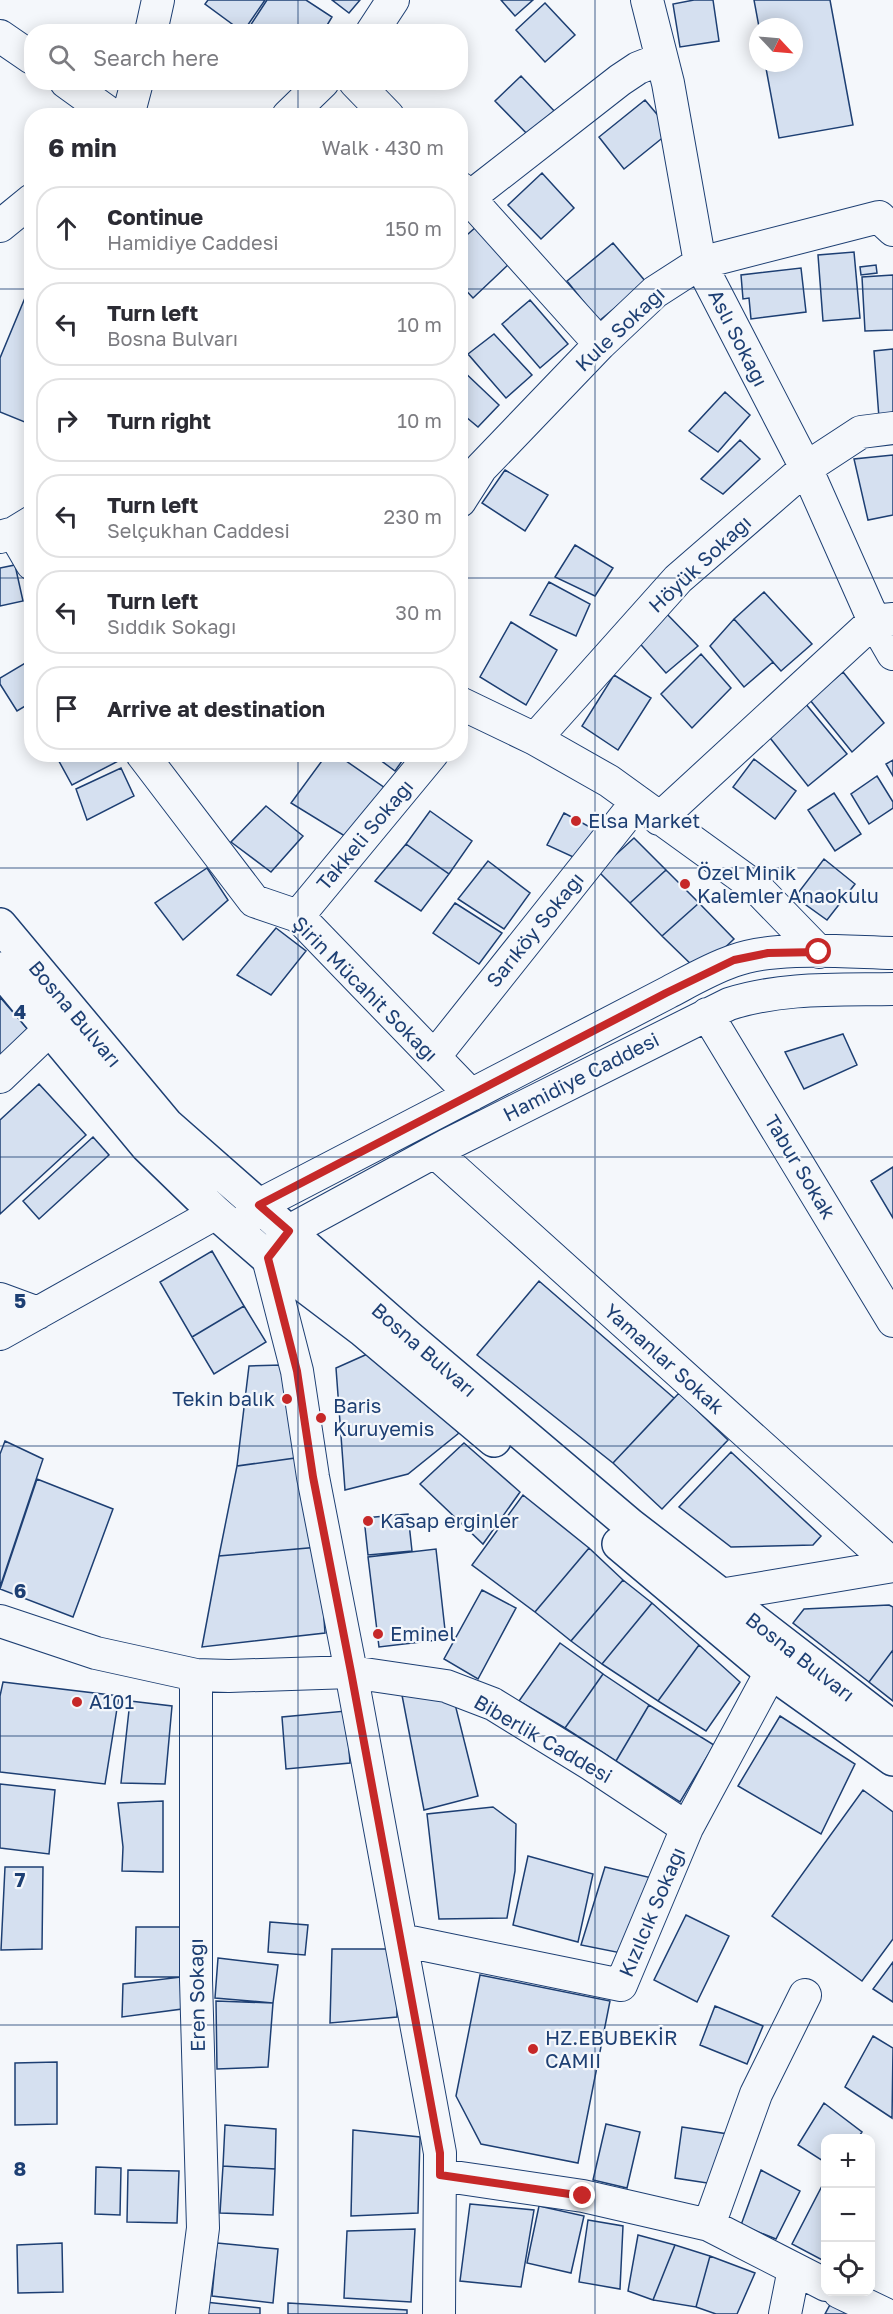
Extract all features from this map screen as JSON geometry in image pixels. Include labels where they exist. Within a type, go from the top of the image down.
[{"type":"main road","name":"Bosna Bulvarı","points":[[0,924],[61,1020],[147,1146],[227,1222],[268,1258],[363,1330],[771,1672],[893,1759]]},
{"type":"main road","name":"Bosna Bulvarı","points":[[0,969],[61,1020],[167,1125],[408,1337],[630,1525],[893,1728]]},
{"type":"street","points":[[153,24],[158,0]]},
{"type":"street","points":[[377,24],[393,0]]},
{"type":"street","name":"Aslı Sokağı","points":[[647,0],[668,83],[700,263],[884,620],[893,654]]},
{"type":"street","points":[[0,36],[24,52]]},
{"type":"street","points":[[468,191],[620,80],[661,59]]},
{"type":"street","points":[[77,90],[102,108]]},
{"type":"street","points":[[130,108],[135,90]]},
{"type":"street","points":[[296,108],[315,90]]},
{"type":"street","points":[[362,90],[380,108]]},
{"type":"street","points":[[468,196],[600,344]]},
{"type":"street","points":[[0,226],[24,206]]},
{"type":"street","name":"Kule Sokağı","points":[[468,488],[481,468],[600,344],[655,292],[700,263],[879,217],[893,230]]},
{"type":"street","name":"Höyük Sokağı","points":[[535,739],[678,579],[806,468],[861,432],[893,428]]},
{"type":"street","points":[[15,531],[24,548]]},
{"type":"street","name":"Sarıköy Sokağı","points":[[434,1057],[648,811],[884,620]]},
{"type":"street","points":[[468,713],[535,739],[609,781],[757,888],[819,952]]},
{"type":"street","name":"Şirin Mücahit Sokağı","points":[[148,762],[254,901],[298,916],[471,1095]]},
{"type":"street","name":"Takkeli Sokağı","points":[[298,916],[425,762]]},
{"type":"street","name":"Hamidiye Caddesi","points":[[227,1222],[666,993],[734,960],[768,953],[819,952],[891,955]]},
{"type":"street","name":"Hamidiye Caddesi","points":[[289,1231],[435,1152],[707,1014],[758,995],[789,991],[893,989]]},
{"type":"street","name":"Tabur Sokak","points":[[707,1014],[893,1321]]},
{"type":"street","points":[[0,1077],[61,1020]]},
{"type":"street","name":"Yamanlar Sokak","points":[[435,1152],[893,1565]]},
{"type":"street","points":[[0,1334],[38,1313],[227,1222]]},
{"type":"street","points":[[289,1231],[268,1258],[297,1371],[313,1477],[440,2153],[439,2314]]},
{"type":"street","points":[[0,1299],[38,1313]]},
{"type":"street","points":[[687,1600],[722,1596],[893,1565]]},
{"type":"street","name":"Biberlik Caddesi","points":[[1,1624],[96,1653],[196,1675],[351,1672],[446,1686],[493,1704],[592,1765],[687,1828]]},
{"type":"street","name":"Kızılcık Sokağı","points":[[401,1940],[621,1985],[687,1828],[771,1672]]},
{"type":"street","name":"Eren Sokağı","points":[[192,2314],[204,2228],[196,1980],[196,1675]]},
{"type":"street","points":[[709,2225],[756,2094],[805,1995]]},
{"type":"street","points":[[440,2175],[583,2196],[709,2225],[821,2283]]},
{"type":"street","points":[[785,2314],[794,2270]]},
{"type":"street","points":[[847,2296],[885,2314]]},
{"type":"building","points":[[208,0],[265,0],[248,24],[232,24],[205,4]]},
{"type":"building","points":[[267,0],[306,0],[332,17],[328,24],[251,24]]},
{"type":"building","points":[[332,0],[360,0],[349,13]]},
{"type":"building","points":[[501,0],[533,0],[515,16]]},
{"type":"building","points":[[694,0],[713,0],[719,41],[680,47],[673,4]]},
{"type":"building","points":[[754,0],[830,0],[853,125],[779,138],[767,72],[803,72],[803,18],[757,18]]},
{"type":"building","points":[[545,3],[575,35],[545,62],[516,30]]},
{"type":"building","points":[[521,76],[558,115],[533,140],[495,101]]},
{"type":"building","points":[[645,100],[671,131],[624,169],[599,137]]},
{"type":"building","points":[[542,173],[574,208],[541,239],[508,205]]},
{"type":"building","points":[[476,227],[510,263],[473,298],[468,293],[468,234]]},
{"type":"building","points":[[613,243],[646,282],[599,321],[567,281]]},
{"type":"building","points":[[854,252],[860,318],[823,321],[818,255]]},
{"type":"building","points":[[876,265],[877,273],[861,275],[860,267]]},
{"type":"building","points":[[801,268],[806,312],[751,319],[749,298],[743,299],[741,275]]},
{"type":"building","points":[[893,275],[893,330],[865,331],[862,277]]},
{"type":"building","points":[[24,300],[24,422],[0,412],[0,358]]},
{"type":"building","points":[[530,300],[568,344],[540,368],[502,324]]},
{"type":"building","points":[[494,334],[532,375],[506,398],[468,354]]},
{"type":"building","points":[[893,349],[893,417],[879,418],[874,351]]},
{"type":"building","points":[[468,376],[499,405],[478,427],[468,419]]},
{"type":"building","points":[[725,392],[750,415],[718,452],[689,431]]},
{"type":"building","points":[[740,440],[760,459],[723,494],[701,479]]},
{"type":"building","points":[[893,455],[893,515],[868,520],[854,459]]},
{"type":"building","points":[[505,470],[548,495],[525,531],[482,503]]},
{"type":"building","points":[[575,545],[613,568],[595,596],[555,577]]},
{"type":"building","points":[[15,565],[23,601],[0,606],[0,568]]},
{"type":"building","points":[[549,582],[590,604],[576,636],[530,615]]},
{"type":"building","points":[[764,592],[812,644],[781,671],[734,619]]},
{"type":"building","points":[[663,610],[698,646],[666,673],[635,638]]},
{"type":"building","points":[[734,619],[773,662],[744,687],[710,646]]},
{"type":"building","points":[[511,622],[557,650],[526,705],[480,677]]},
{"type":"building","points":[[701,654],[731,688],[692,728],[661,694]]},
{"type":"building","points":[[24,664],[24,707],[17,711],[0,684],[0,678]]},
{"type":"building","points":[[843,672],[884,723],[852,752],[810,700]]},
{"type":"building","points":[[614,675],[651,698],[618,750],[582,726]]},
{"type":"building","points":[[805,703],[847,754],[808,786],[767,734]]},
{"type":"building","points":[[754,759],[796,791],[775,819],[733,787]]},
{"type":"building","points":[[893,760],[893,776],[886,764]]},
{"type":"building","points":[[59,762],[116,762],[72,785]]},
{"type":"building","points":[[321,762],[348,762],[385,788],[348,838],[291,803]]},
{"type":"building","points":[[383,762],[401,762],[395,771]]},
{"type":"building","points":[[121,768],[134,796],[87,820],[76,789]]},
{"type":"building","points":[[877,776],[893,802],[893,808],[869,824],[851,794]]},
{"type":"building","points":[[834,793],[861,834],[835,851],[808,810]]},
{"type":"building","points":[[266,806],[303,836],[271,872],[231,842]]},
{"type":"building","points":[[430,811],[472,841],[449,874],[406,844]]},
{"type":"building","points":[[564,813],[599,832],[582,861],[547,845]]},
{"type":"building","points":[[634,838],[666,870],[630,903],[598,871]]},
{"type":"building","points":[[406,844],[449,874],[421,911],[375,881]]},
{"type":"building","points":[[824,859],[855,884],[827,920],[795,897]]},
{"type":"building","points":[[488,861],[530,893],[504,929],[458,899]]},
{"type":"building","points":[[207,868],[228,900],[183,940],[155,903]]},
{"type":"building","points":[[666,870],[699,903],[662,936],[630,903]]},
{"type":"building","points":[[455,903],[502,933],[479,964],[433,933]]},
{"type":"building","points":[[699,903],[734,939],[699,972],[662,936]]},
{"type":"building","points":[[276,928],[306,951],[271,995],[237,975]]},
{"type":"building","points":[[0,997],[30,1032],[0,1058]]},
{"type":"building","points":[[843,1034],[857,1065],[804,1089],[785,1052]]},
{"type":"building","points":[[39,1084],[86,1135],[0,1214],[0,1120]]},
{"type":"building","points":[[93,1137],[109,1155],[39,1219],[23,1201]]},
{"type":"building","points":[[893,1167],[893,1218],[871,1181]]},
{"type":"building","points":[[212,1251],[244,1306],[192,1337],[160,1282]]},
{"type":"building","points":[[539,1281],[674,1398],[613,1463],[477,1355]]},
{"type":"building","points":[[244,1306],[266,1342],[214,1374],[192,1337]]},
{"type":"building","points":[[372,1352],[459,1433],[408,1474],[345,1490],[336,1368]]},
{"type":"building","points":[[282,1365],[302,1457],[237,1466],[249,1366]]},
{"type":"building","points":[[679,1393],[728,1440],[662,1509],[613,1463]]},
{"type":"building","points":[[5,1441],[43,1459],[0,1587],[0,1454]]},
{"type":"building","points":[[464,1443],[520,1492],[483,1544],[420,1484]]},
{"type":"building","points":[[731,1452],[821,1536],[813,1545],[731,1547],[679,1507]]},
{"type":"building","points":[[302,1457],[319,1547],[219,1556],[237,1466]]},
{"type":"building","points":[[37,1479],[113,1509],[73,1617],[0,1589]]},
{"type":"building","points":[[523,1495],[589,1548],[535,1612],[472,1565]]},
{"type":"building","points":[[408,1514],[412,1551],[368,1555],[364,1518]]},
{"type":"building","points":[[319,1547],[325,1633],[202,1647],[219,1556]]},
{"type":"building","points":[[589,1548],[623,1580],[571,1641],[535,1612]]},
{"type":"building","points":[[436,1549],[446,1639],[379,1647],[368,1557]]},
{"type":"building","points":[[623,1580],[652,1603],[602,1664],[571,1641]]},
{"type":"building","points":[[482,1590],[516,1608],[478,1679],[444,1659]]},
{"type":"building","points":[[652,1603],[699,1645],[658,1701],[602,1664]]},
{"type":"building","points":[[889,1605],[893,1607],[893,1650],[869,1682],[793,1623],[804,1609]]},
{"type":"building","points":[[560,1643],[603,1674],[565,1728],[519,1701]]},
{"type":"building","points":[[699,1645],[740,1682],[706,1731],[658,1701]]},
{"type":"building","points":[[893,1650],[893,1701],[869,1682]]},
{"type":"building","points":[[603,1674],[649,1705],[616,1761],[565,1728]]},
{"type":"building","points":[[3,1682],[119,1696],[105,1784],[0,1772],[0,1696]]},
{"type":"building","points":[[401,1690],[455,1704],[478,1796],[424,1810]]},
{"type":"building","points":[[130,1701],[172,1706],[165,1784],[121,1783]]},
{"type":"building","points":[[649,1705],[714,1745],[680,1802],[616,1761]]},
{"type":"building","points":[[346,1711],[350,1763],[286,1769],[282,1717]]},
{"type":"building","points":[[780,1716],[855,1764],[821,1834],[738,1786]]},
{"type":"building","points":[[0,1784],[55,1790],[49,1854],[0,1848]]},
{"type":"building","points":[[863,1790],[893,1812],[893,1939],[862,1981],[772,1916]]},
{"type":"building","points":[[163,1801],[163,1872],[122,1871],[123,1847],[118,1803]]},
{"type":"building","points":[[493,1807],[516,1824],[515,1871],[507,1918],[439,1919],[427,1814]]},
{"type":"building","points":[[528,1856],[593,1874],[578,1942],[513,1925]]},
{"type":"building","points":[[5,1867],[43,1867],[42,1949],[1,1950]]},
{"type":"building","points":[[605,1867],[652,1878],[626,1954],[581,1945]]},
{"type":"building","points":[[686,1915],[729,1936],[697,2002],[654,1980]]},
{"type":"building","points":[[270,1922],[308,1925],[305,1955],[268,1952]]},
{"type":"building","points":[[136,1927],[182,1927],[181,1977],[135,1977]]},
{"type":"building","points":[[332,1949],[397,1949],[397,2017],[330,2023]]},
{"type":"building","points":[[218,1958],[278,1965],[273,2003],[215,1998]]},
{"type":"building","points":[[893,1962],[893,2002],[873,1989]]},
{"type":"building","name":"HZ.EBUBEKİR CAMII","points":[[480,1975],[610,2001],[578,2163],[481,2144],[456,2096]]},
{"type":"building","points":[[181,1977],[182,2009],[122,2017],[123,1984]]},
{"type":"building","points":[[216,2001],[273,2003],[268,2067],[217,2069]]},
{"type":"building","points":[[715,2006],[763,2026],[747,2064],[700,2045]]},
{"type":"building","points":[[873,2036],[893,2048],[892,2118],[845,2087]]},
{"type":"building","points":[[57,2062],[57,2124],[15,2125],[15,2063]]},
{"type":"building","points":[[824,2103],[862,2132],[861,2134],[821,2134],[821,2160],[798,2145]]},
{"type":"building","points":[[606,2124],[640,2132],[627,2188],[593,2180]]},
{"type":"building","points":[[225,2125],[276,2129],[275,2169],[223,2166]]},
{"type":"building","points":[[682,2127],[728,2134],[720,2185],[675,2178]]},
{"type":"building","points":[[353,2130],[420,2137],[418,2213],[351,2216]]},
{"type":"building","points":[[223,2166],[275,2169],[273,2215],[220,2213]]},
{"type":"building","points":[[96,2167],[121,2168],[120,2215],[95,2214]]},
{"type":"building","points":[[128,2170],[179,2171],[177,2223],[127,2222]]},
{"type":"building","points":[[761,2170],[800,2191],[776,2239],[741,2225]]},
{"type":"building","points":[[821,2188],[821,2259],[792,2244]]},
{"type":"building","points":[[470,2204],[534,2210],[521,2287],[460,2281]]},
{"type":"building","points":[[539,2206],[584,2216],[571,2273],[527,2263]]},
{"type":"building","points":[[588,2220],[623,2226],[620,2289],[579,2282]]},
{"type":"building","points":[[415,2229],[411,2302],[344,2298],[347,2231]]},
{"type":"building","points":[[638,2235],[675,2245],[653,2300],[628,2291]]},
{"type":"building","points":[[62,2243],[63,2292],[18,2293],[17,2245]]},
{"type":"building","points":[[217,2243],[278,2249],[273,2303],[212,2296]]},
{"type":"building","points":[[675,2245],[710,2256],[696,2307],[653,2300]]},
{"type":"building","points":[[710,2256],[755,2273],[737,2314],[716,2314],[696,2307]]},
{"type":"building","points":[[832,2301],[857,2314],[825,2314]]},
{"type":"building","points":[[205,2302],[260,2308],[260,2314],[204,2314]]},
{"type":"building","points":[[288,2303],[407,2310],[407,2314],[288,2314]]},
{"type":"place","name":"Elsa Market","points":[[576,821]]},
{"type":"place","name":"Özel Minik Kalemler Anaokulu","points":[[685,884]]},
{"type":"place","name":"Tekin balık","points":[[287,1399]]},
{"type":"place","name":"Baris Kuruyemis","points":[[321,1418]]},
{"type":"place","name":"Kasap erginler","points":[[368,1521]]},
{"type":"place","name":"Eminel","points":[[378,1634]]},
{"type":"place","name":"A101","points":[[77,1702]]},
{"type":"place","name":"HZ.EBUBEKİR CAMII","points":[[533,2049]]},
{"type":"route","points":[[583,2196],[440,2175],[440,2153],[313,1477],[297,1371],[268,1258],[289,1231],[259,1205],[666,993],[734,960],[768,953],[819,952]]}]
